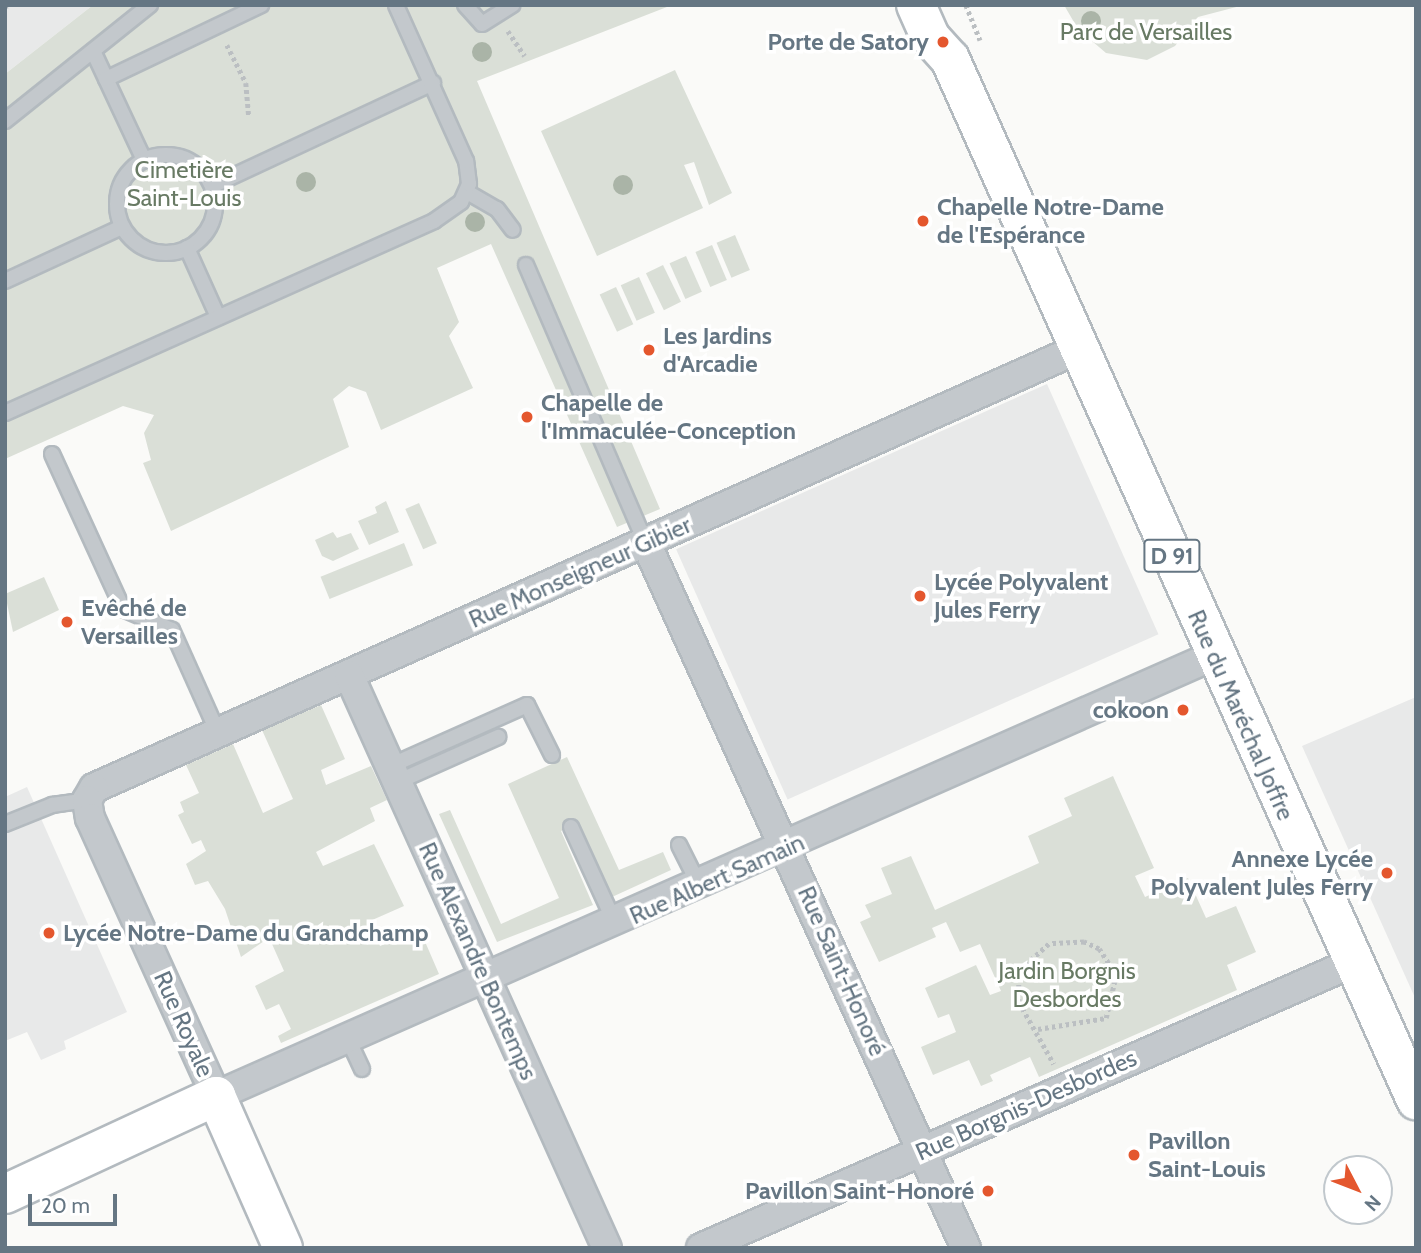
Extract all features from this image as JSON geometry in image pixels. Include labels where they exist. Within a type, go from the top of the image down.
[{"type":"main road","name":"Rue du Maréchal Joffre","points":[[916,5],[930,37],[950,59],[1352,963],[1416,1100]]},
{"type":"main road","name":"Rue du Maréchal Joffre","points":[[941,5],[950,26],[950,59]]},
{"type":"main road","points":[[5,1194],[216,1097]]},
{"type":"main road","name":"Rue Royale","points":[[216,1097],[283,1248]]},
{"type":"street","name":"Rue Monseigneur Gibier","points":[[87,800],[94,788],[1079,349]]},
{"type":"street","name":"Rue Saint-Honoré","points":[[646,543],[787,848],[966,1248]]},
{"type":"street","name":"Rue Albert Samain","points":[[216,1097],[787,848],[1215,655]]},
{"type":"street","name":"Rue Alexandre Bontemps","points":[[349,675],[607,1248]]},
{"type":"street","name":"Rue Royale","points":[[87,800],[216,1097]]},
{"type":"street","name":"Rue Borgnis-Desbordes","points":[[701,1248],[1352,963]]},
{"type":"lane","points":[[5,121],[150,5]]},
{"type":"lane","points":[[106,79],[261,5]]},
{"type":"lane","points":[[5,413],[434,222],[467,192],[466,162],[396,5]]},
{"type":"lane","points":[[465,5],[482,24],[512,5]]},
{"type":"lane","points":[[93,51],[144,160]]},
{"type":"lane","points":[[212,186],[433,83]]},
{"type":"lane","points":[[184,159],[212,186],[211,222],[187,248],[158,252],[122,227],[117,204],[122,181],[144,160],[184,159]]},
{"type":"lane","points":[[467,192],[497,209],[513,230]]},
{"type":"lane","points":[[5,281],[122,227]]},
{"type":"lane","points":[[187,248],[218,317]]},
{"type":"lane","points":[[526,265],[646,543]]},
{"type":"lane","points":[[52,454],[123,609],[172,630],[218,733]]},
{"type":"lane","points":[[394,774],[527,705],[552,755]]},
{"type":"lane","points":[[394,774],[498,737]]},
{"type":"lane","points":[[5,824],[52,805],[87,800]]},
{"type":"lane","points":[[571,827],[615,923]]},
{"type":"lane","points":[[679,845],[700,886]]},
{"type":"lane","points":[[348,1039],[362,1069]]},
{"type":"path","points":[[497,16],[525,55]]},
{"type":"path","points":[[218,26],[246,83],[249,117]]},
{"type":"path","points":[[1038,1029],[1106,1018],[1116,975],[1099,949],[1084,942],[1049,944],[1019,971],[1019,1002],[1038,1029],[1066,1088]]},
{"type":"shaded area","points":[[5,5],[93,5],[5,74]]},
{"type":"shaded area","name":"Lycée Polyvalent Jules Ferry","points":[[1047,384],[1158,634],[788,799],[676,549]]},
{"type":"shaded area","name":"Annexe Lycée Polyvalent Jules Ferry","points":[[1416,697],[1416,1000],[1302,746]]},
{"type":"shaded area","name":"Lycée Notre-Dame du Grandchamp","points":[[27,787],[127,1012],[64,1041],[66,1049],[41,1060],[27,1032],[5,1041],[5,797]]},
{"type":"green space","name":"Cimetière Saint-Louis","points":[[93,5],[672,5],[477,81],[660,509],[617,527],[491,244],[437,268],[459,322],[449,336],[473,388],[381,430],[366,392],[349,386],[333,399],[349,447],[171,531],[143,463],[151,460],[144,433],[154,415],[123,406],[5,459],[5,74]]},
{"type":"green space","name":"Parc de Versailles","points":[[1064,5],[1244,5],[1198,17],[1175,46],[1147,60],[1106,53],[1078,29]]},
{"type":"green space","points":[[675,70],[732,193],[709,205],[694,162],[684,165],[703,208],[597,256],[541,131]]},
{"type":"green space","points":[[735,235],[750,270],[731,278],[717,243]]},
{"type":"green space","points":[[712,245],[727,280],[710,287],[695,252]]},
{"type":"green space","points":[[686,256],[702,292],[685,299],[670,263]]},
{"type":"green space","points":[[663,265],[681,302],[664,310],[646,273]]},
{"type":"green space","points":[[639,277],[655,313],[637,321],[621,285]]},
{"type":"green space","points":[[616,287],[633,324],[617,332],[600,295]]},
{"type":"green space","points":[[386,501],[399,532],[369,545],[358,521],[377,513],[375,507]]},
{"type":"green space","points":[[419,503],[437,543],[423,549],[405,509]]},
{"type":"green space","points":[[333,532],[337,538],[351,533],[359,549],[333,561],[322,556],[315,540]]},
{"type":"green space","points":[[404,543],[413,565],[330,599],[321,577]]},
{"type":"green space","points":[[44,577],[59,610],[13,632],[5,594]]},
{"type":"green space","points":[[321,705],[345,759],[321,770],[326,785],[371,766],[387,800],[370,808],[375,821],[316,852],[323,866],[374,844],[404,906],[370,921],[380,946],[420,930],[439,974],[281,1043],[278,1036],[291,1029],[279,1004],[266,1010],[255,986],[284,971],[272,944],[267,939],[241,957],[225,909],[208,881],[195,885],[186,864],[206,851],[201,840],[192,844],[178,815],[184,812],[180,802],[199,793],[186,765],[233,744],[263,813],[293,799],[262,730]]},
{"type":"green space","points":[[567,757],[619,870],[663,852],[671,870],[612,897],[579,823],[561,831],[593,905],[497,942],[439,814],[450,810],[501,924],[559,898],[508,784]]},
{"type":"green space","name":"Jardin Borgnis Desbordes","points":[[1113,776],[1154,868],[1135,876],[1145,897],[1188,878],[1206,918],[1236,906],[1256,952],[1227,965],[1237,990],[1039,1077],[1030,1057],[990,1075],[993,1081],[981,1086],[969,1060],[933,1075],[921,1047],[956,1032],[949,1014],[938,1018],[925,988],[976,965],[990,995],[1001,991],[980,944],[960,952],[946,922],[932,928],[936,937],[879,962],[860,922],[871,917],[865,905],[892,894],[881,868],[911,856],[935,910],[1039,863],[1028,836],[1072,816],[1064,798]]},
{"type":"place","name":"Porte de Satory","points":[[943,42]]},
{"type":"place","name":"Chapelle Notre-Dame de l'Espérance","points":[[923,221]]},
{"type":"place","name":"Les Jardins d'Arcadie","points":[[649,350]]},
{"type":"place","name":"Chapelle de l'Immaculée-Conception","points":[[527,417]]},
{"type":"place","name":"Lycée Polyvalent Jules Ferry","points":[[920,596]]},
{"type":"place","name":"Evêché de Versailles","points":[[67,622]]},
{"type":"place","name":"cokoon","points":[[1183,710]]},
{"type":"place","name":"Annexe Lycée Polyvalent Jules Ferry","points":[[1387,873]]},
{"type":"place","name":"Lycée Notre-Dame du Grandchamp","points":[[49,933]]},
{"type":"place","name":"Pavillon Saint-Louis","points":[[1134,1155]]},
{"type":"place","name":"Pavillon Saint-Honoré","points":[[988,1191]]}]
